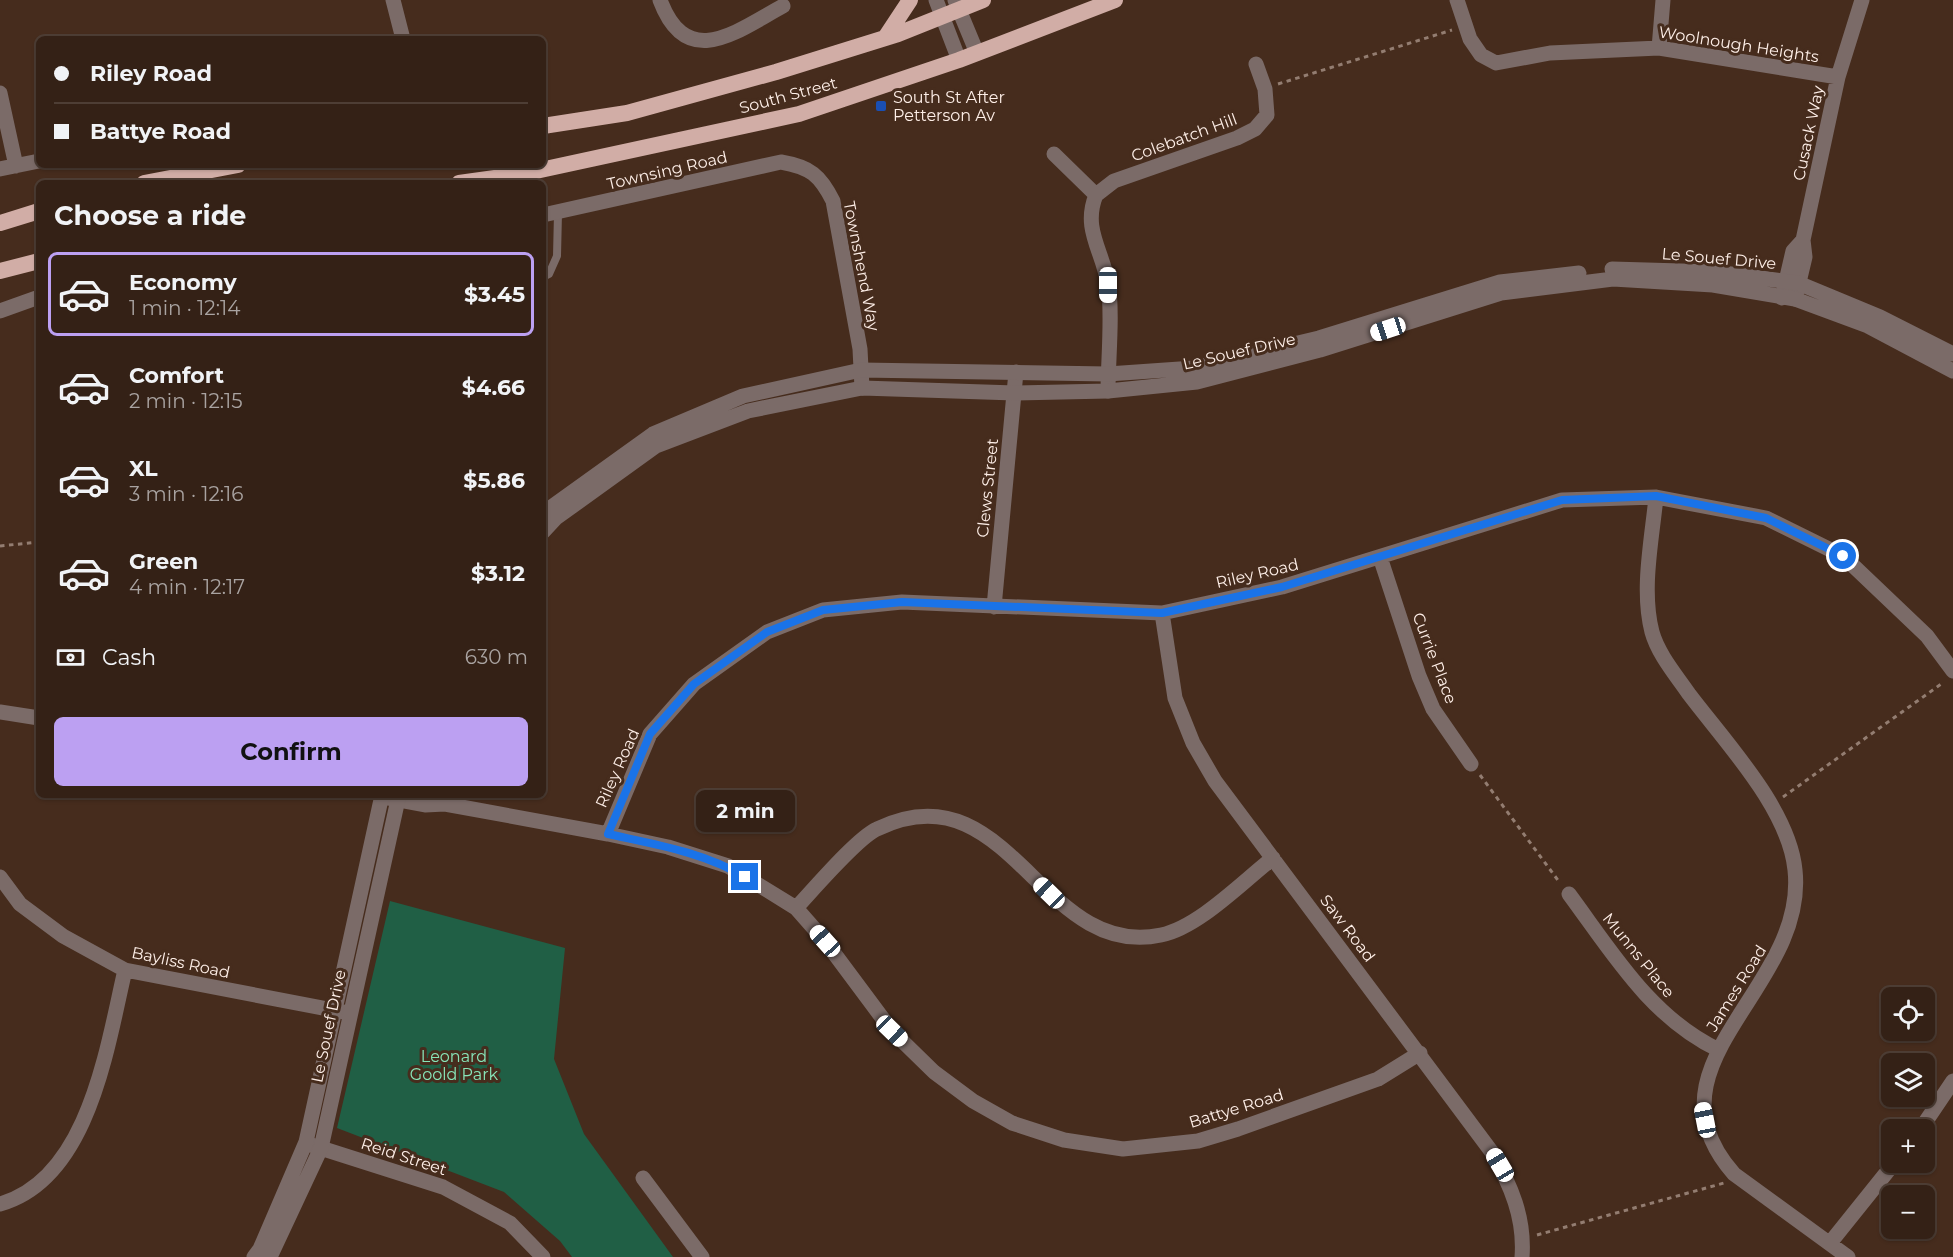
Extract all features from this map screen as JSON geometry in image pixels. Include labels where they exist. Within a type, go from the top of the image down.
[{"type":"highway","points":[[885,38],[910,0]]},
{"type":"highway","name":"South Street","points":[[546,126],[627,113],[776,72],[885,38],[942,16],[957,5],[983,0]]},
{"type":"highway","name":"South Street","points":[[480,180],[522,174],[799,114],[959,60],[1115,0]]},
{"type":"highway","points":[[160,180],[222,168]]},
{"type":"highway","points":[[0,224],[36,213]]},
{"type":"highway","points":[[0,271],[36,262]]},
{"type":"street","points":[[393,0],[401,36]]},
{"type":"street","points":[[660,0],[671,23],[683,36],[699,42],[716,41],[783,6]]},
{"type":"street","points":[[936,0],[959,60]]},
{"type":"street","name":"Woolnough Heights","points":[[1457,0],[1470,39],[1481,55],[1496,63],[1550,53],[1659,48],[1838,77]]},
{"type":"street","points":[[1659,48],[1663,0]]},
{"type":"street","name":"Cusack Way","points":[[1788,298],[1791,282],[1804,257],[1803,240],[1838,77],[1862,0]]},
{"type":"street","points":[[957,5],[977,53]]},
{"type":"street","name":"Colebatch Hill","points":[[1095,195],[1114,181],[1237,138],[1255,129],[1267,115],[1265,89],[1256,64]]},
{"type":"street","points":[[0,93],[16,166]]},
{"type":"street","points":[[1054,154],[1095,195],[1089,210],[1090,223],[1108,285],[1108,391]]},
{"type":"street","points":[[0,169],[36,162]]},
{"type":"street","name":"Townsing Road","points":[[550,214],[781,162],[799,165]]},
{"type":"street","name":"Townshend Way","points":[[799,165],[822,180],[833,201],[860,349],[862,388]]},
{"type":"street","name":"Le Souef Drive","points":[[546,511],[653,434],[743,396],[861,370],[1108,374],[1194,368],[1319,338],[1500,282],[1612,269],[1716,272],[1791,282],[1880,317],[1953,354]]},
{"type":"street","name":"Le Souef Drive","points":[[546,529],[556,518],[656,446],[748,411],[862,388],[1015,393],[1108,391],[1197,382],[1320,350],[1501,293],[1612,279],[1713,285],[1788,298],[1868,326],[1953,372]]},
{"type":"street","points":[[0,311],[36,298]]},
{"type":"street","name":"Clews Street","points":[[994,607],[1016,372]]},
{"type":"street","name":"Riley Road","points":[[608,834],[650,734],[694,684],[767,632],[823,610],[902,602],[1162,613],[1282,587],[1562,500],[1656,496],[1766,518],[1843,556],[1927,636],[1950,675]]},
{"type":"street","name":"James Road","points":[[1656,496],[1648,604],[1653,633],[1670,668],[1772,804],[1786,833],[1796,871],[1794,911],[1785,941],[1773,966],[1719,1050],[1707,1076],[1702,1105],[1708,1136],[1734,1174],[1848,1257]]},
{"type":"street","name":"Currie Place","points":[[1380,557],[1419,676],[1433,709],[1472,764]]},
{"type":"street","name":"Saw Road","points":[[1162,613],[1175,698],[1193,743],[1215,781],[1491,1151],[1508,1179],[1517,1206],[1522,1236],[1522,1257]]},
{"type":"street","points":[[0,712],[36,718]]},
{"type":"street","name":"Le Souef Drive","points":[[254,1257],[260,1249],[306,1142],[333,1010],[382,798]]},
{"type":"street","name":"Le Souef Drive","points":[[270,1257],[321,1148],[398,798]]},
{"type":"street","name":"Battye Road","points":[[398,798],[425,805],[439,800],[608,834],[668,848],[728,866],[796,908],[825,941],[892,1031],[934,1072],[973,1101],[1012,1123],[1064,1140],[1123,1149],[1198,1141],[1378,1079],[1420,1053]]},
{"type":"street","points":[[796,908],[875,829],[915,816],[961,820],[998,843],[1066,909],[1093,925],[1131,938],[1162,935],[1191,923],[1272,858]]},
{"type":"street","name":"Bayliss Road","points":[[0,877],[20,904],[63,936],[125,970],[349,1013]]},
{"type":"street","name":"Munns Place","points":[[1569,894],[1643,992],[1665,1016],[1690,1035],[1719,1050]]},
{"type":"street","points":[[0,1204],[19,1199],[51,1172],[82,1126],[102,1068],[125,970]]},
{"type":"street","points":[[1928,1119],[1953,1082]]},
{"type":"street","name":"Reid Street","points":[[306,1142],[443,1187],[510,1223],[543,1257]]},
{"type":"street","points":[[1830,1243],[1886,1173]]},
{"type":"street","points":[[643,1178],[702,1257]]},
{"type":"lane","points":[[546,276],[549,274],[557,256],[550,214]]},
{"type":"path","points":[[1265,89],[1465,26]]},
{"type":"path","points":[[0,546],[36,543]]},
{"type":"path","points":[[1772,804],[1950,675]]},
{"type":"path","points":[[1472,764],[1569,894]]},
{"type":"path","points":[[1522,1236],[1554,1231],[1718,1186],[1734,1174]]},
{"type":"green space","name":"Leonard Goold Park","points":[[390,901],[565,948],[554,1059],[584,1134],[673,1257],[572,1257],[560,1241],[504,1192],[337,1128]]},
{"type":"place","name":"South St After Petterson Av","points":[[881,106]]},
{"type":"route","points":[[745,877],[728,866],[668,848],[608,834],[650,734],[694,684],[767,632],[823,610],[902,602],[1162,613],[1282,587],[1562,500],[1656,496],[1766,518],[1843,556]]}]
